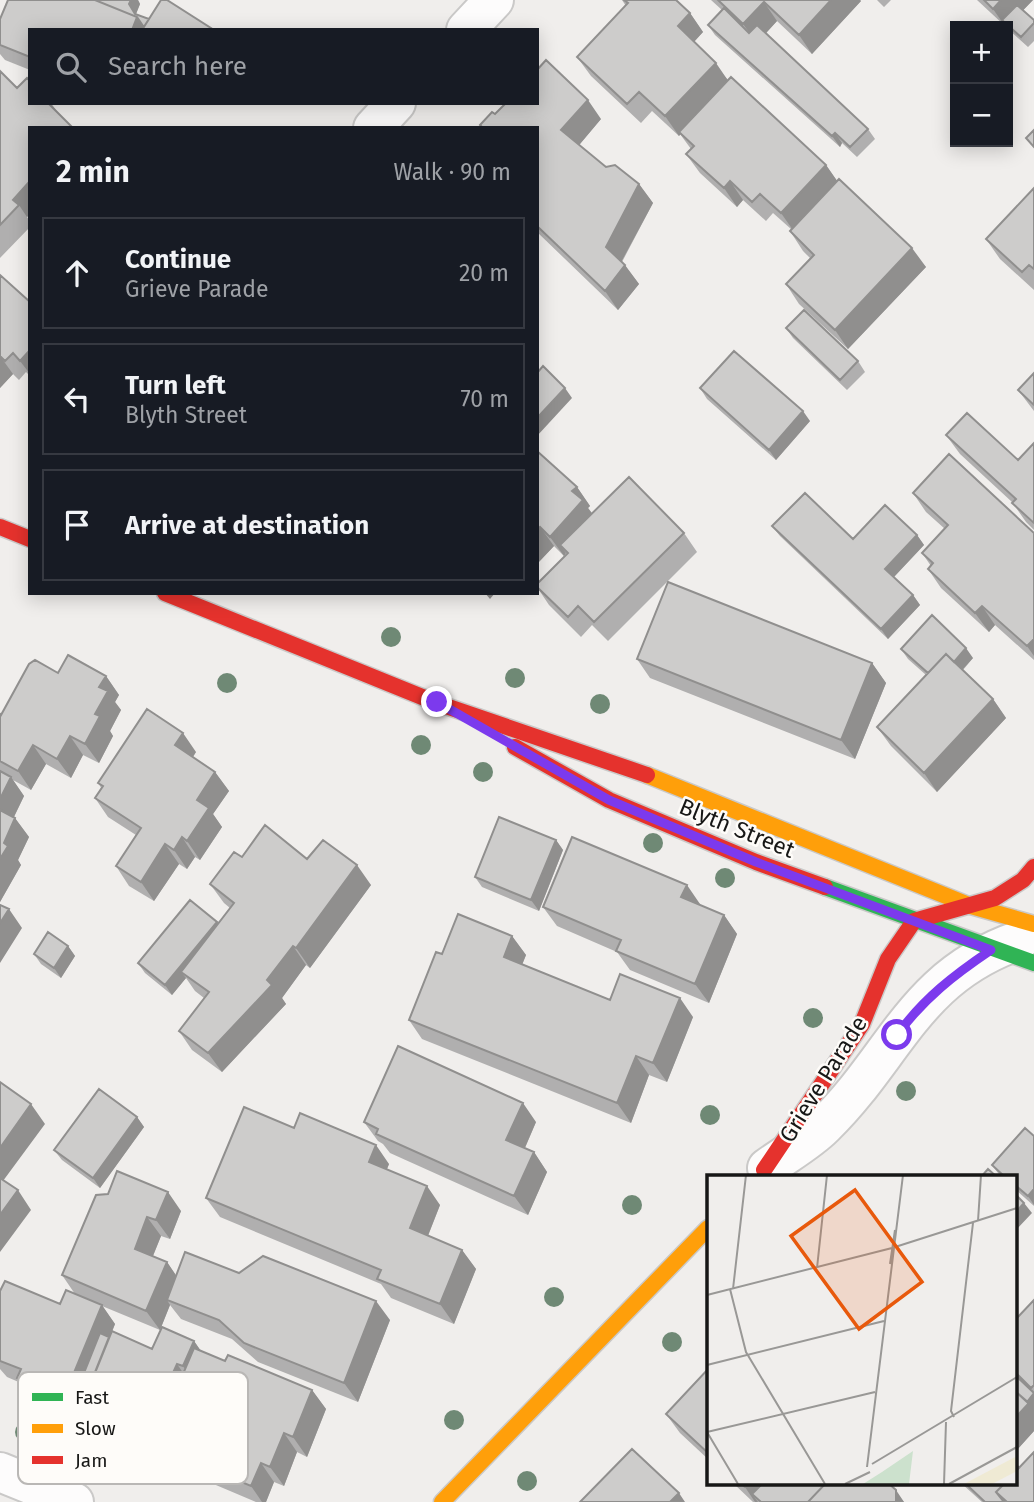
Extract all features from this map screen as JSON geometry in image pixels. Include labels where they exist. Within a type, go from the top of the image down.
[{"type":"street","points":[[468,28],[494,0]]},
{"type":"street","points":[[375,126],[394,105]]},
{"type":"street","name":"Blyth Street","points":[[170,595],[437,702],[615,762],[971,906],[1034,924]]},
{"type":"street","name":"Blyth Street","points":[[437,702],[609,800],[756,862],[1034,964]]},
{"type":"street","points":[[914,921],[1005,896],[1025,881],[1034,867]]},
{"type":"street","name":"Grieve Parade","points":[[761,1173],[862,1024],[888,959],[914,921]]},
{"type":"street","name":"Grieve Parade","points":[[761,1173],[824,1126],[918,1006],[944,982],[991,950],[1034,935]]},
{"type":"street","points":[[442,1502],[707,1230]]},
{"type":"street","points":[[0,1472],[18,1479]]},
{"type":"street","points":[[30,1484],[74,1502]]},
{"type":"building","points":[[8,0],[95,0],[137,17],[133,28],[28,28],[28,56],[0,45],[0,19]]},
{"type":"building","points":[[95,0],[131,0],[129,4],[135,14],[149,19],[143,28],[137,17]]},
{"type":"building","points":[[161,0],[167,0],[211,28],[143,28]]},
{"type":"building","points":[[624,0],[676,0],[690,13],[678,26],[716,63],[665,116],[639,92],[627,104],[577,57],[628,3]]},
{"type":"building","points":[[718,0],[831,0],[799,35],[764,2],[743,24]]},
{"type":"building","points":[[984,0],[1001,0],[993,9]]},
{"type":"building","points":[[1017,5],[1034,23],[1021,37],[1013,30],[1013,21],[1002,20]]},
{"type":"building","points":[[724,8],[749,33],[757,25],[868,129],[850,147],[835,133],[832,136],[708,25]]},
{"type":"building","points":[[546,60],[588,100],[561,130],[606,167],[615,165],[639,184],[606,247],[625,265],[605,291],[539,228],[539,126],[480,125],[492,112],[495,114],[504,105],[539,105],[539,68]]},
{"type":"building","points":[[0,71],[17,88],[27,78],[28,105],[50,105],[71,126],[28,126],[28,183],[13,200],[19,205],[0,225]]},
{"type":"building","points":[[731,77],[826,165],[781,213],[760,194],[752,202],[730,181],[724,188],[686,154],[694,146],[679,132]]},
{"type":"building","points":[[1034,130],[1034,147],[1026,138]]},
{"type":"building","points":[[839,179],[912,248],[835,330],[786,284],[814,255],[790,231]]},
{"type":"building","points":[[1034,188],[1034,269],[1029,265],[1022,272],[986,239]]},
{"type":"building","points":[[0,275],[28,300],[28,352],[20,361],[13,353],[5,361],[0,356]]},
{"type":"building","points":[[804,310],[858,361],[840,380],[786,328]]},
{"type":"building","points":[[734,351],[803,411],[769,450],[700,388]]},
{"type":"building","points":[[543,366],[565,388],[539,416],[539,371]]},
{"type":"building","points":[[1034,373],[1034,405],[1018,390]]},
{"type":"building","points":[[967,413],[1018,460],[1034,443],[1034,523],[1012,503],[1016,499],[946,435]]},
{"type":"building","points":[[539,453],[577,487],[572,491],[583,500],[550,537],[540,527]]},
{"type":"building","points":[[949,454],[1034,533],[1034,639],[1027,646],[982,606],[975,613],[928,569],[933,563],[922,553],[948,525],[913,493]]},
{"type":"building","points":[[629,477],[684,533],[594,622],[578,606],[568,617],[539,589],[539,582],[568,553],[560,545]]},
{"type":"building","points":[[805,493],[853,539],[885,505],[917,535],[885,569],[913,595],[881,629],[772,526]]},
{"type":"building","points":[[668,582],[872,663],[841,740],[637,659]]},
{"type":"building","points":[[932,615],[966,648],[954,662],[946,654],[928,673],[901,649]]},
{"type":"building","points":[[946,654],[993,699],[924,773],[877,727]]},
{"type":"building","points":[[68,655],[106,676],[99,687],[108,691],[95,714],[100,716],[85,744],[70,736],[57,759],[33,745],[18,771],[0,761],[0,714],[29,664],[35,660],[58,673]]},
{"type":"building","points":[[147,709],[183,733],[175,745],[215,772],[197,800],[209,808],[187,841],[182,837],[174,850],[165,844],[141,882],[116,866],[141,828],[95,798],[103,786],[98,783]]},
{"type":"building","points":[[0,771],[11,777],[0,799]]},
{"type":"building","points":[[0,810],[15,818],[4,843],[8,846],[0,859]]},
{"type":"building","points":[[499,817],[556,840],[531,900],[475,877]]},
{"type":"building","points":[[265,825],[307,859],[323,840],[357,865],[296,948],[293,946],[267,980],[272,985],[208,1053],[179,1031],[209,992],[181,972],[234,903],[210,884],[234,852],[242,857]]},
{"type":"building","points":[[572,837],[687,885],[681,897],[724,915],[695,984],[616,951],[621,940],[543,907]]},
{"type":"building","points":[[190,900],[217,922],[165,985],[138,963]]},
{"type":"building","points":[[0,905],[9,909],[0,923]]},
{"type":"building","points":[[458,914],[512,936],[504,957],[610,1000],[620,974],[680,998],[653,1063],[636,1056],[617,1103],[409,1020],[436,952],[442,954]]},
{"type":"building","points":[[48,932],[68,946],[54,968],[34,954]]},
{"type":"building","points":[[398,1046],[523,1103],[506,1140],[534,1152],[514,1196],[376,1134],[378,1129],[364,1122]]},
{"type":"building","points":[[0,1082],[31,1104],[0,1148]]},
{"type":"building","points":[[99,1089],[137,1117],[93,1178],[54,1150]]},
{"type":"building","points":[[244,1107],[294,1128],[300,1113],[376,1145],[369,1162],[427,1186],[410,1228],[462,1250],[440,1304],[377,1279],[381,1270],[206,1198]]},
{"type":"building","points":[[1025,1128],[1034,1136],[1034,1189],[1028,1196],[1016,1186],[1016,1175],[1003,1175],[992,1165]]},
{"type":"building","points":[[988,1169],[995,1175],[983,1175]]},
{"type":"building","points":[[117,1171],[168,1192],[156,1220],[147,1217],[135,1249],[167,1262],[146,1311],[62,1275],[96,1195],[108,1194]]},
{"type":"building","points":[[0,1178],[18,1190],[0,1215]]},
{"type":"building","points":[[1016,1195],[1024,1203],[1016,1212]]},
{"type":"building","points":[[185,1252],[239,1273],[263,1256],[376,1301],[344,1383],[244,1343],[219,1320],[167,1300]]},
{"type":"building","points":[[5,1281],[60,1304],[66,1290],[102,1305],[74,1372],[20,1372],[21,1369],[0,1361],[0,1291]]},
{"type":"building","points":[[1034,1300],[1034,1385],[1031,1388],[1016,1373],[1016,1319]]},
{"type":"building","points":[[162,1327],[194,1341],[183,1366],[177,1364],[173,1372],[95,1372],[112,1331],[152,1349]]},
{"type":"building","points":[[100,1333],[109,1337],[95,1372],[84,1372]]},
{"type":"building","points":[[194,1348],[225,1361],[228,1355],[312,1390],[293,1437],[284,1433],[270,1467],[261,1463],[251,1486],[246,1484],[248,1372],[184,1372]]},
{"type":"building","points":[[707,1370],[707,1452],[666,1414]]},
{"type":"building","points":[[1016,1376],[1034,1393],[1027,1402],[1016,1392]]},
{"type":"building","points":[[1016,1392],[1029,1403],[1016,1417]]},
{"type":"building","points":[[632,1449],[679,1493],[670,1502],[580,1502]]},
{"type":"building","points":[[1034,1452],[1034,1502],[1007,1502],[996,1492],[1004,1484],[1016,1484],[1016,1471]]},
{"type":"building","points":[[762,1484],[825,1484],[808,1502],[761,1502],[752,1494]]},
{"type":"building","points":[[825,1484],[889,1484],[896,1490],[896,1502],[808,1502]]},
{"type":"building","points":[[1004,1484],[996,1492],[1004,1502],[985,1502],[967,1485]]},
{"type":"traffic: fast","points":[[825,887],[1034,963]]},
{"type":"traffic: slow","points":[[647,775],[971,906],[1034,924]]},
{"type":"traffic: slow","points":[[442,1502],[707,1229]]},
{"type":"traffic: jam","points":[[0,527],[28,538]]},
{"type":"traffic: jam","points":[[170,595],[437,703],[647,775]]},
{"type":"traffic: jam","points":[[515,747],[609,800],[756,862],[825,887]]},
{"type":"traffic: jam","points":[[764,1170],[862,1024],[888,959],[914,921],[995,898],[1023,880],[1034,867]]},
{"type":"route","points":[[437,702],[609,800],[756,862],[991,950],[944,982],[918,1006],[897,1035]]}]
